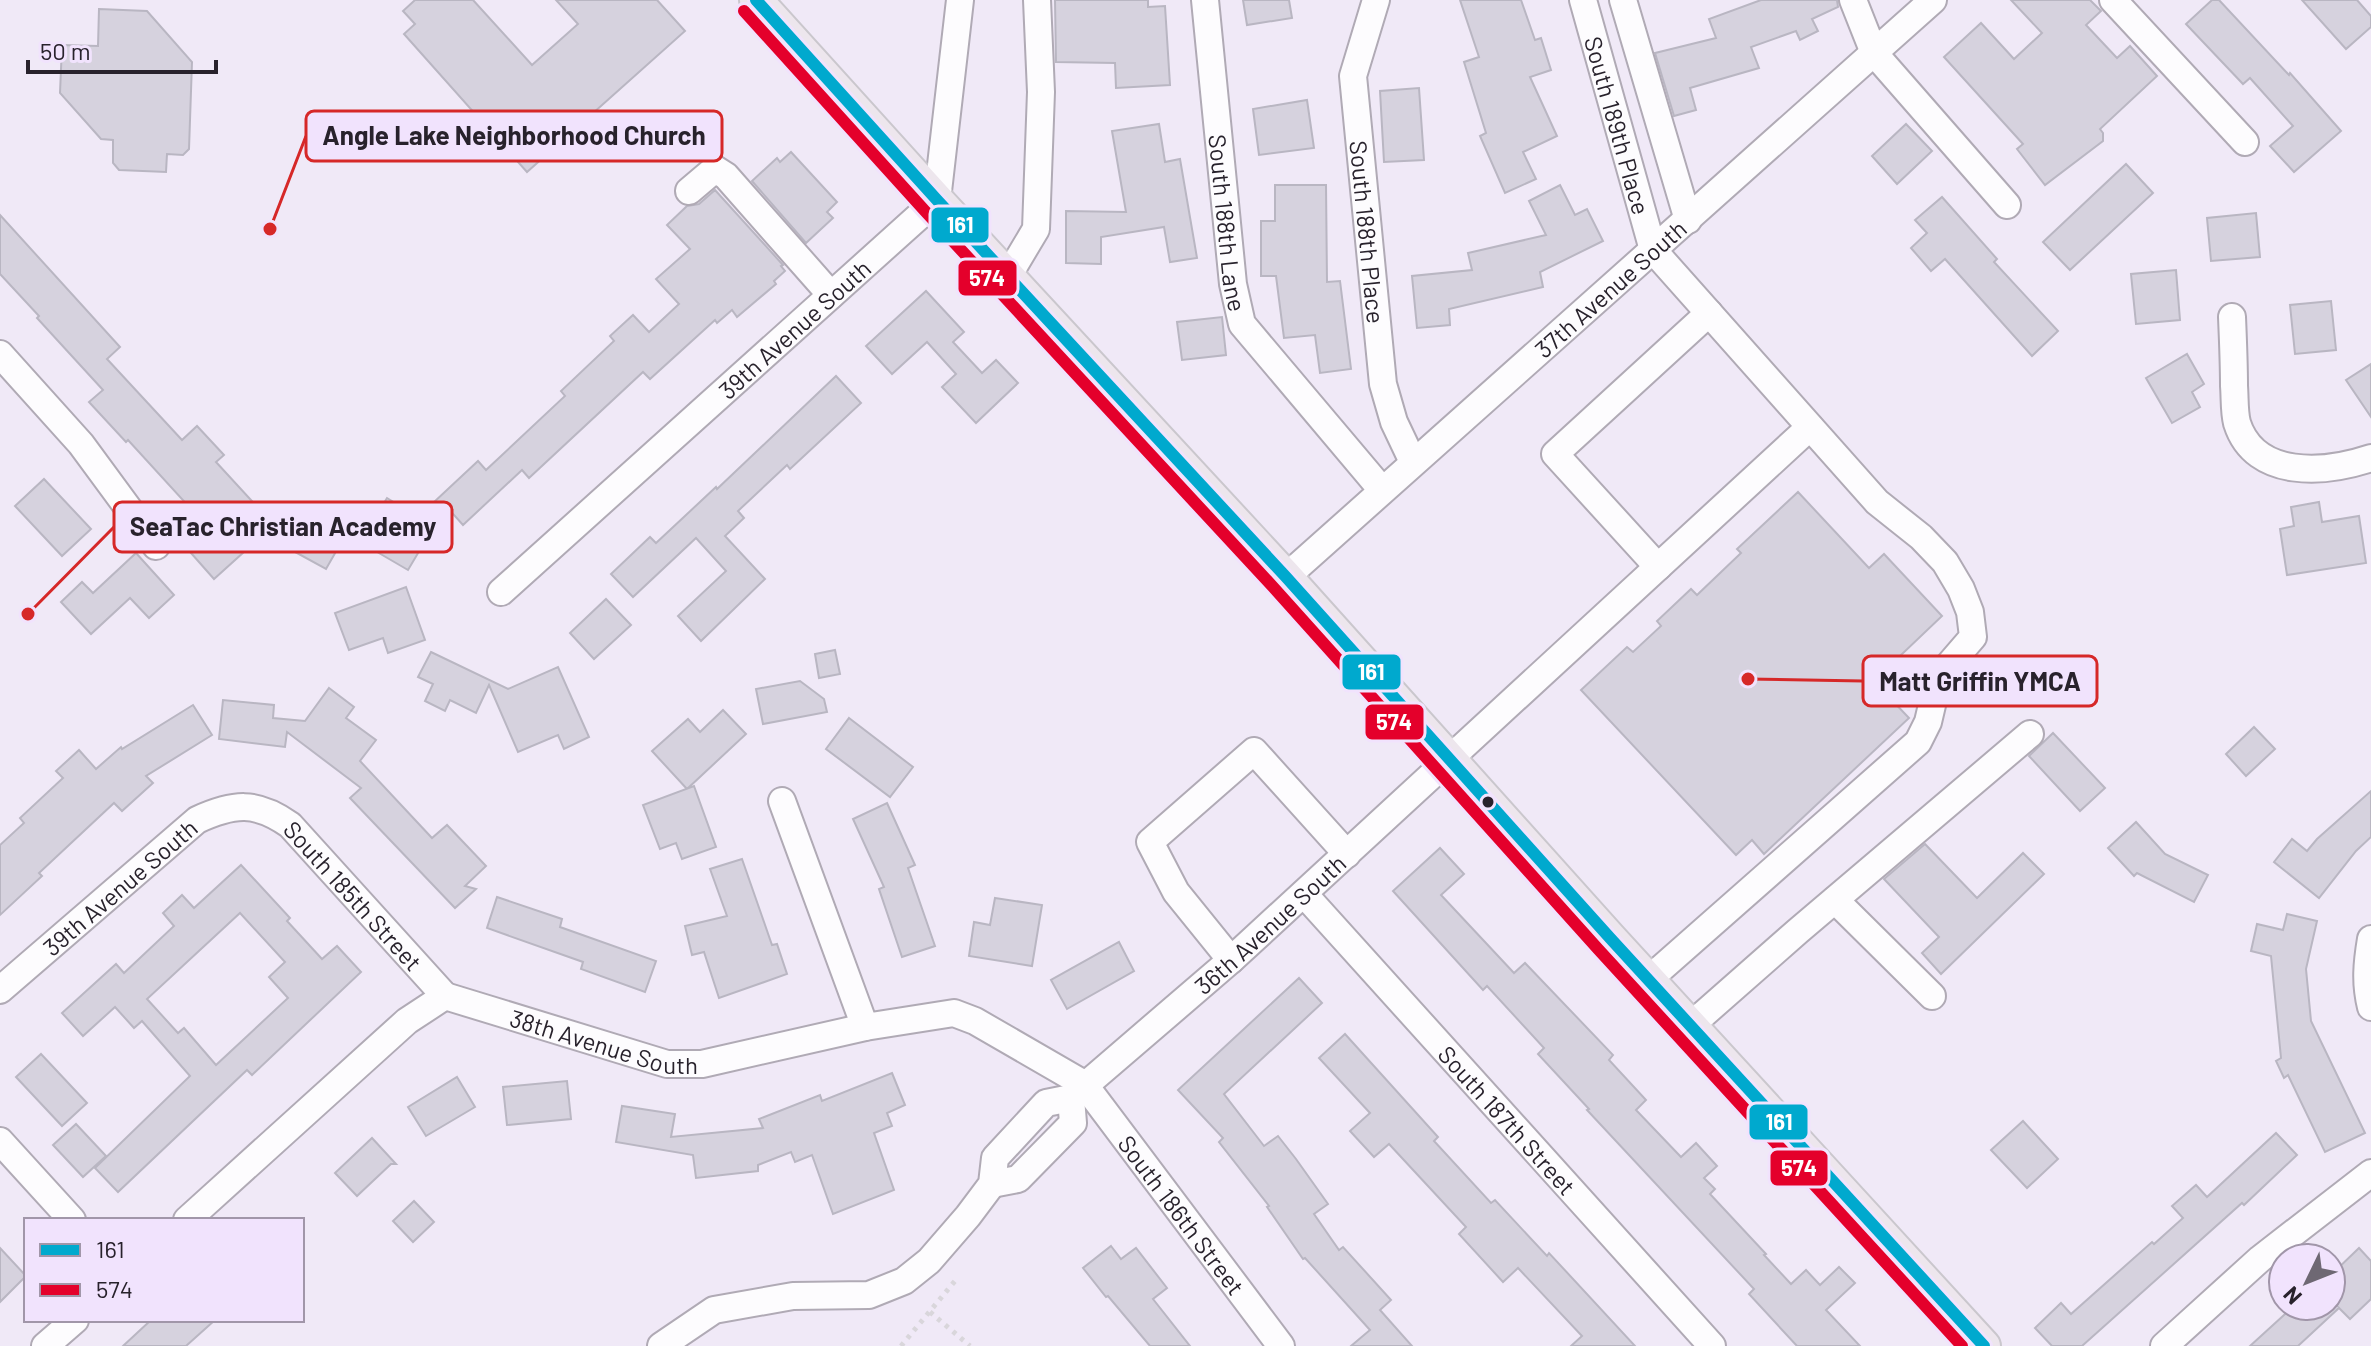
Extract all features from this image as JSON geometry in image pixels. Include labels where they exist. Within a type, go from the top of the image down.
[{"type":"main road","points":[[756,0],[1286,577],[1648,980],[1984,1346]]},
{"type":"street","points":[[937,200],[960,0]]},
{"type":"street","points":[[1008,276],[1036,229],[1041,92],[1037,0]]},
{"type":"street","name":"South 188th Lane","points":[[1205,0],[1233,284],[1242,324],[1382,490]]},
{"type":"street","name":"South 188th Place","points":[[1376,0],[1353,76],[1383,384],[1394,422],[1413,462]]},
{"type":"street","name":"South 189th Place","points":[[1583,0],[1653,250]]},
{"type":"street","points":[[1623,0],[1688,220]]},
{"type":"street","points":[[1853,0],[1874,53],[2007,205]]},
{"type":"street","name":"37th Avenue South","points":[[1286,577],[1933,0]]},
{"type":"street","points":[[2113,0],[2245,142]]},
{"type":"street","points":[[689,191],[715,169],[726,176],[831,295]]},
{"type":"street","name":"39th Avenue South","points":[[501,592],[937,200]]},
{"type":"street","points":[[1648,980],[1918,742],[1928,722],[1936,688],[1948,666],[1973,637],[1970,612],[1945,562],[1921,537],[1877,502],[1653,250]]},
{"type":"street","points":[[1658,567],[1555,454],[1709,313]]},
{"type":"street","points":[[2232,317],[2237,423],[2252,448],[2281,466],[2301,469],[2335,467],[2371,458]]},
{"type":"street","points":[[0,354],[81,444],[156,546]]},
{"type":"street","name":"36th Avenue South","points":[[1078,1091],[1304,894],[1810,427]]},
{"type":"street","points":[[1690,1026],[2030,734]]},
{"type":"street","points":[[1231,960],[1176,892],[1150,842],[1254,751],[1347,854]]},
{"type":"street","points":[[782,801],[865,1027]]},
{"type":"street","name":"39th Avenue South","points":[[0,990],[197,820],[221,809],[252,807]]},
{"type":"street","name":"South 185th Street","points":[[252,807],[272,812],[290,825],[445,996]]},
{"type":"street","name":"South 187th Street","points":[[1304,894],[1712,1346]]},
{"type":"street","points":[[1835,900],[1932,996]]},
{"type":"street","points":[[2371,939],[2366,966],[2371,1007]]},
{"type":"street","points":[[189,1218],[407,1021],[445,996]]},
{"type":"street","name":"38th Avenue South","points":[[445,996],[667,1064],[702,1064],[865,1027],[954,1013],[975,1021],[1078,1091]]},
{"type":"street","points":[[661,1346],[714,1310],[793,1296],[869,1295],[904,1281],[929,1261],[992,1184],[1018,1179],[1073,1123],[1078,1091]]},
{"type":"street","name":"South 186th Street","points":[[1078,1091],[1281,1346]]},
{"type":"street","points":[[0,1141],[70,1218]]},
{"type":"street","points":[[2164,1346],[2260,1259],[2371,1173]]},
{"type":"street","points":[[45,1346],[73,1322]]},
{"type":"path","points":[[901,1346],[955,1281]]},
{"type":"path","points":[[930,1312],[970,1346]]},
{"type":"building","points":[[415,0],[473,0],[532,65],[578,24],[556,0],[657,0],[685,31],[527,172],[404,34],[415,24],[403,11]]},
{"type":"building","points":[[1055,0],[1148,0],[1148,7],[1165,6],[1170,85],[1116,88],[1115,63],[1056,62]]},
{"type":"building","points":[[1243,0],[1289,0],[1292,18],[1247,25]]},
{"type":"building","points":[[1460,0],[1521,0],[1535,40],[1541,38],[1551,70],[1530,77],[1557,136],[1523,152],[1536,179],[1505,193],[1480,136],[1486,133],[1464,62],[1479,57]]},
{"type":"building","points":[[1761,0],[1837,0],[1838,7],[1812,19],[1818,31],[1800,40],[1796,31],[1751,47],[1759,68],[1690,88],[1696,110],[1674,116],[1655,53],[1716,38],[1709,19]]},
{"type":"building","points":[[2011,0],[2090,0],[2101,11],[2086,25],[2117,58],[2130,46],[2157,76],[2100,129],[2103,141],[2045,185],[2017,149],[2023,144],[1944,57],[1981,23],[2014,59],[2042,33]]},
{"type":"building","points":[[2212,0],[2219,0],[2341,131],[2294,172],[2270,146],[2293,126],[2250,78],[2243,84],[2186,24]]},
{"type":"building","points":[[2302,0],[2357,0],[2371,16],[2371,27],[2346,49]]},
{"type":"building","points":[[99,9],[147,11],[192,62],[189,149],[183,155],[167,154],[166,172],[119,170],[113,163],[113,140],[101,139],[60,93],[62,45],[98,46]]},
{"type":"building","points":[[1419,88],[1424,160],[1384,162],[1380,91]]},
{"type":"building","points":[[1307,100],[1314,148],[1259,155],[1253,109]]},
{"type":"building","points":[[1159,124],[1165,162],[1180,159],[1197,258],[1170,262],[1164,227],[1101,237],[1101,264],[1066,263],[1066,211],[1126,212],[1112,131]]},
{"type":"building","points":[[1906,124],[1932,151],[1897,184],[1872,156]]},
{"type":"building","points":[[791,152],[837,202],[827,212],[833,218],[806,243],[752,181],[777,158],[780,162]]},
{"type":"building","points":[[2126,164],[2153,193],[2070,270],[2043,242]]},
{"type":"building","points":[[1275,185],[1326,185],[1327,282],[1340,281],[1351,369],[1320,373],[1315,335],[1284,338],[1276,276],[1261,276],[1261,221],[1275,221]]},
{"type":"building","points":[[1560,185],[1575,215],[1587,209],[1603,241],[1540,272],[1543,287],[1449,309],[1450,325],[1417,328],[1412,276],[1472,270],[1468,253],[1546,235],[1529,201]]},
{"type":"building","points":[[715,190],[783,265],[785,271],[774,281],[776,284],[737,317],[732,310],[717,323],[715,320],[650,379],[643,372],[529,478],[522,470],[463,525],[446,506],[408,570],[360,542],[387,498],[418,517],[478,461],[486,470],[565,396],[561,391],[614,341],[610,336],[633,315],[649,332],[679,304],[656,279],[690,249],[667,225],[687,206],[699,204]]},
{"type":"building","points":[[1942,197],[1997,259],[1994,262],[2058,331],[2032,356],[1945,259],[1931,271],[1911,248],[1927,233],[1915,220]]},
{"type":"building","points":[[2256,213],[2260,257],[2211,261],[2207,218]]},
{"type":"building","points":[[0,215],[120,347],[107,359],[182,440],[197,426],[224,455],[216,462],[274,525],[214,579],[191,553],[213,533],[89,402],[103,390],[0,274]]},
{"type":"building","points":[[2176,270],[2180,320],[2136,324],[2131,274]]},
{"type":"building","points":[[926,291],[964,332],[953,342],[982,373],[996,360],[1018,383],[976,423],[942,387],[956,374],[927,342],[892,374],[866,346]]},
{"type":"building","points":[[2331,301],[2336,350],[2295,354],[2290,305]]},
{"type":"building","points":[[1222,317],[1226,355],[1182,360],[1177,322]]},
{"type":"building","points":[[2187,354],[2204,384],[2192,392],[2200,407],[2172,423],[2146,378]]},
{"type":"building","points":[[2371,364],[2371,417],[2346,380]]},
{"type":"building","points":[[836,376],[861,403],[790,469],[787,465],[738,511],[744,518],[725,536],[765,579],[701,641],[678,616],[726,571],[696,538],[633,597],[611,574],[650,537],[656,543]]},
{"type":"building","points":[[44,479],[91,529],[62,556],[15,506]]},
{"type":"building","points":[[1798,492],[1869,568],[1884,554],[1942,616],[1901,655],[1915,669],[1887,695],[1909,718],[1764,854],[1752,840],[1736,855],[1581,690],[1627,647],[1633,652],[1661,626],[1657,621],[1691,589],[1697,595],[1741,553],[1737,549]]},
{"type":"building","points":[[2319,502],[2322,522],[2359,516],[2366,563],[2287,575],[2280,529],[2294,526],[2291,507]]},
{"type":"building","points":[[302,518],[342,541],[326,569],[286,547]]},
{"type":"building","points":[[136,553],[174,595],[149,618],[130,598],[91,634],[61,602],[82,582],[93,593]]},
{"type":"building","points":[[406,587],[425,640],[388,653],[383,638],[349,650],[335,613]]},
{"type":"building","points":[[606,599],[631,625],[594,659],[570,633]]},
{"type":"building","points":[[835,650],[840,674],[819,678],[815,654]]},
{"type":"building","points":[[431,652],[508,689],[558,667],[589,737],[564,749],[558,735],[518,752],[489,685],[476,713],[450,700],[445,711],[425,701],[433,684],[418,677]]},
{"type":"building","points":[[800,681],[824,699],[827,712],[763,724],[756,689]]},
{"type":"building","points":[[329,688],[354,707],[346,718],[376,740],[360,761],[432,838],[447,825],[486,866],[465,886],[476,889],[455,908],[350,798],[361,788],[287,732],[285,747],[219,739],[223,700],[274,705],[273,718],[305,721]]},
{"type":"building","points":[[193,705],[212,735],[146,776],[153,783],[122,811],[114,803],[39,873],[42,876],[0,915],[0,845],[24,823],[20,818],[63,778],[56,771],[79,750],[96,769],[121,747]]},
{"type":"building","points":[[723,710],[746,734],[687,789],[652,751],[688,719],[700,732]]},
{"type":"building","points":[[849,718],[913,767],[890,797],[826,749]]},
{"type":"building","points":[[2254,727],[2275,749],[2246,776],[2226,754]]},
{"type":"building","points":[[2053,733],[2105,788],[2080,811],[2029,756]]},
{"type":"building","points":[[694,786],[716,847],[682,859],[676,843],[660,849],[643,805]]},
{"type":"building","points":[[2371,791],[2371,837],[2319,898],[2274,862],[2292,839],[2307,851]]},
{"type":"building","points":[[887,803],[915,865],[908,868],[935,946],[902,957],[879,889],[884,887],[853,819]]},
{"type":"building","points":[[2136,822],[2165,854],[2208,875],[2194,902],[2137,873],[2134,876],[2108,848]]},
{"type":"building","points":[[1925,844],[1977,898],[2023,853],[2044,874],[1941,974],[1922,953],[1939,937],[1884,879]]},
{"type":"building","points":[[1440,848],[1464,874],[1441,895],[1514,973],[1525,963],[1613,1055],[1609,1060],[1646,1100],[1636,1110],[1681,1157],[1696,1143],[1717,1166],[1704,1178],[1715,1189],[1710,1194],[1791,1284],[1806,1270],[1820,1285],[1839,1267],[1855,1283],[1826,1310],[1860,1346],[1797,1346],[1749,1294],[1754,1289],[1538,1054],[1544,1048],[1487,986],[1483,990],[1393,891]]},
{"type":"building","points":[[742,859],[772,945],[777,944],[787,974],[719,998],[704,952],[692,955],[685,926],[727,916],[710,869]]},
{"type":"building","points":[[241,865],[290,918],[287,921],[322,959],[337,946],[361,972],[252,1075],[247,1070],[118,1192],[95,1168],[190,1076],[142,1021],[134,1028],[115,1007],[83,1036],[62,1013],[116,964],[124,973],[174,926],[163,913],[182,895],[194,908]],"holes":[[[240,913],[285,962],[269,977],[288,998],[216,1065],[184,1028],[178,1033],[147,999]]]},
{"type":"building","points":[[497,897],[562,919],[560,927],[656,961],[645,992],[581,969],[583,962],[487,928]]},
{"type":"building","points":[[995,898],[1042,905],[1032,966],[969,956],[974,922],[990,925]]},
{"type":"building","points":[[2287,914],[2317,921],[2306,969],[2311,1021],[2365,1133],[2325,1152],[2288,1075],[2284,1078],[2276,1061],[2281,1058],[2271,956],[2251,951],[2257,924],[2283,930]]},
{"type":"building","points":[[1119,942],[1134,971],[1067,1009],[1051,980]]},
{"type":"building","points":[[1299,978],[1322,1003],[1224,1094],[1264,1146],[1278,1136],[1296,1159],[1328,1204],[1314,1214],[1339,1250],[1343,1247],[1391,1300],[1380,1310],[1412,1346],[1351,1346],[1370,1330],[1303,1259],[1269,1206],[1219,1142],[1223,1138],[1178,1090]]},
{"type":"building","points":[[1345,1034],[1438,1137],[1434,1141],[1491,1203],[1495,1200],[1547,1256],[1549,1253],[1635,1346],[1571,1346],[1582,1336],[1518,1268],[1503,1282],[1459,1234],[1466,1227],[1389,1144],[1374,1157],[1350,1131],[1370,1113],[1319,1058]]},
{"type":"building","points":[[41,1054],[87,1103],[62,1126],[16,1077]]},
{"type":"building","points":[[892,1073],[905,1105],[887,1113],[892,1126],[874,1133],[894,1190],[833,1214],[812,1155],[795,1162],[791,1152],[758,1165],[758,1171],[696,1178],[693,1155],[616,1142],[622,1106],[675,1114],[671,1137],[763,1128],[759,1119],[820,1095],[822,1101]]},
{"type":"building","points":[[457,1077],[475,1107],[426,1136],[408,1107]]},
{"type":"building","points":[[567,1081],[571,1119],[507,1125],[503,1087]]},
{"type":"building","points":[[2023,1121],[2058,1159],[2027,1188],[1991,1150]]},
{"type":"building","points":[[76,1124],[106,1156],[83,1177],[53,1145]]},
{"type":"building","points":[[2276,1133],[2297,1155],[2082,1346],[2052,1346],[2035,1328],[2061,1303],[2071,1314],[2183,1218],[2172,1206],[2196,1185],[2207,1197]]},
{"type":"building","points":[[372,1138],[396,1164],[391,1164],[357,1196],[335,1173]]},
{"type":"building","points":[[414,1201],[434,1222],[413,1242],[393,1221]]},
{"type":"building","points":[[1111,1246],[1121,1259],[1136,1248],[1167,1288],[1153,1299],[1190,1346],[1150,1346],[1083,1268]]},
{"type":"building","points":[[0,1248],[24,1274],[24,1278],[0,1302]]},
{"type":"building","points":[[2359,1248],[2371,1261],[2371,1299],[2350,1319],[2347,1316],[2347,1260]]},
{"type":"building","points":[[149,1322],[213,1322],[186,1346],[123,1346]]},
{"type":"building","points":[[2276,1322],[2324,1322],[2298,1346],[2250,1346]]},
{"type":"transit line","name":"161","points":[[756,0],[1286,577],[1610,938],[1984,1346]]},
{"type":"transit line","name":"574","points":[[744,11],[1274,588],[1598,949],[1962,1346]]},
{"type":"place","name":"Angle Lake Neighborhood Church","points":[[270,229]]},
{"type":"place","name":"SeaTac Christian Academy","points":[[28,614]]},
{"type":"place","name":"Matt Griffin YMCA","points":[[1748,679]]}]
